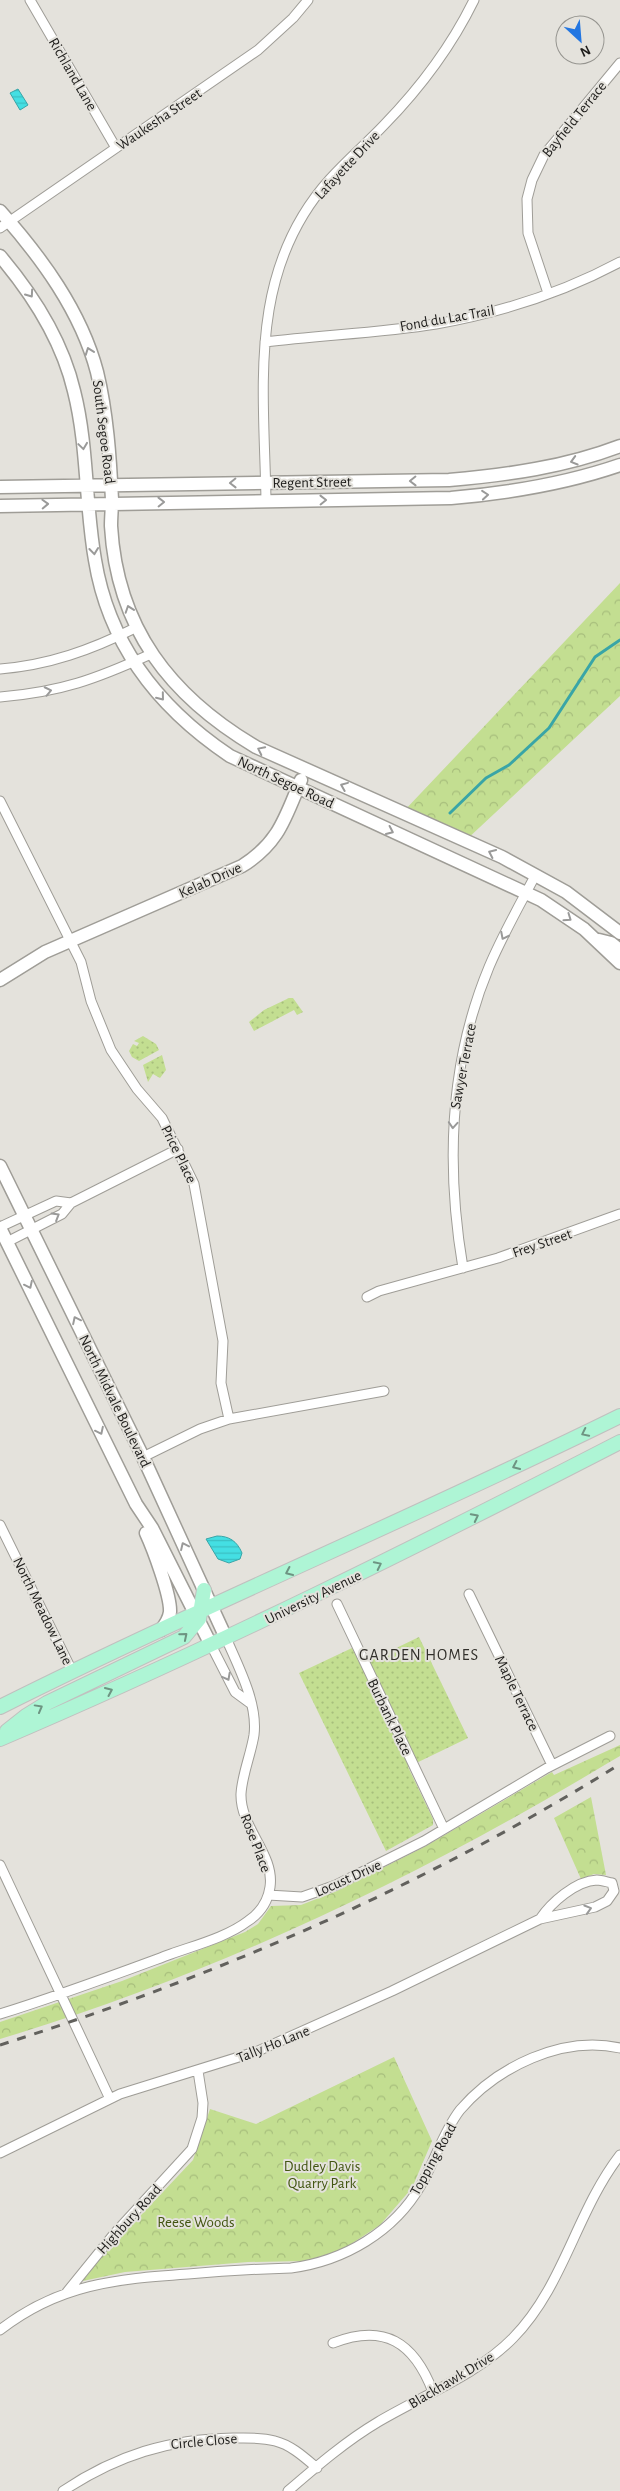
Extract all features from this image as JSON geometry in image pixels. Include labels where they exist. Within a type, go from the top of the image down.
[{"type":"main road","points":[[0,1707],[72,1671],[202,1613],[620,1416]]},
{"type":"main road","name":"University Avenue","points":[[0,1738],[226,1638],[432,1539],[620,1442]]},
{"type":"main road","points":[[0,1738],[19,1720],[39,1708],[176,1642],[190,1631],[202,1613],[204,1590]]},
{"type":"street","name":"Richland Lane","points":[[30,0],[116,148]]},
{"type":"street","name":"Waukesha Street","points":[[5,225],[258,50],[293,18],[308,0]]},
{"type":"street","name":"Lafayette Drive","points":[[266,500],[266,323],[274,281],[280,264],[306,210],[330,180],[422,84],[453,42],[474,0]]},
{"type":"street","name":"Bayfield Terrace","points":[[548,293],[528,233],[527,200],[532,180],[544,155],[620,63]]},
{"type":"street","name":"South Segoe Road","points":[[0,211],[5,225],[39,258],[58,287],[86,341],[96,371],[104,409],[112,502]]},
{"type":"street","name":"South Segoe Road","points":[[0,256],[34,298],[58,345],[74,390],[88,485]]},
{"type":"street","name":"Fond du Lac Trail","points":[[265,342],[435,324],[483,314],[597,275],[620,262]]},
{"type":"street","name":"Regent Street","points":[[0,487],[449,480],[502,476],[563,464],[620,446]]},
{"type":"street","name":"Regent Street","points":[[0,506],[112,502],[451,498],[502,493],[557,484],[620,465]]},
{"type":"street","name":"North Segoe Road","points":[[88,485],[99,580],[120,636],[133,662],[173,711],[202,737],[230,756],[541,900],[594,939],[620,963]]},
{"type":"street","name":"North Segoe Road","points":[[112,502],[111,525],[115,556],[122,588],[135,628],[151,654],[183,691],[216,721],[256,747],[305,771],[360,792],[476,845],[566,892],[620,933]]},
{"type":"street","points":[[0,669],[32,666],[67,658],[135,628]]},
{"type":"street","points":[[0,697],[33,695],[66,688],[105,675],[151,654]]},
{"type":"street","name":"Kelab Drive","points":[[0,980],[29,961],[70,941],[242,866],[256,857],[274,839],[284,825],[305,771]]},
{"type":"street","name":"Price Place","points":[[0,800],[81,962],[91,1001],[112,1050],[137,1089],[162,1118],[178,1149],[197,1194],[223,1341],[221,1382],[229,1419]]},
{"type":"street","name":"Sawyer Terrace","points":[[463,1268],[455,1224],[452,1166],[453,1120],[460,1070],[468,1034],[489,967],[535,876]]},
{"type":"street","points":[[594,939],[611,943],[620,950]]},
{"type":"street","points":[[7,1242],[62,1214],[71,1203],[178,1149]]},
{"type":"street","name":"North Midvale Boulevard","points":[[0,1166],[143,1457],[204,1590]]},
{"type":"street","points":[[0,1227],[56,1201],[71,1203]]},
{"type":"street","name":"Frey Street","points":[[367,1297],[379,1291],[463,1268],[556,1238],[620,1214]]},
{"type":"street","name":"North Midvale Boulevard","points":[[0,1227],[136,1504],[202,1613],[226,1638]]},
{"type":"street","points":[[143,1457],[200,1429],[229,1419],[384,1391]]},
{"type":"street","points":[[136,1504],[156,1558],[170,1606],[168,1620],[161,1630]]},
{"type":"street","name":"North Meadow Lane","points":[[0,1525],[72,1671]]},
{"type":"street","name":"Maple Terrace","points":[[469,1594],[552,1765]]},
{"type":"street","name":"Burbank Place","points":[[336,1604],[444,1829]]},
{"type":"street","name":"North Midvale Boulevard","points":[[202,1613],[211,1645]]},
{"type":"street","name":"Rose Place","points":[[226,1638],[244,1681],[254,1726],[241,1794],[245,1816],[269,1868],[268,1895]]},
{"type":"street","points":[[211,1645],[235,1692],[250,1703]]},
{"type":"street","name":"Locust Drive","points":[[268,1895],[292,1898],[314,1894],[390,1859],[552,1765],[610,1736]]},
{"type":"street","points":[[0,1865],[110,2099]]},
{"type":"street","name":"Tally Ho Lane","points":[[0,2154],[66,2123],[110,2099],[258,2051],[301,2033],[540,1919],[574,1913],[607,1901],[614,1892],[612,1883],[598,1880],[584,1882],[549,1906],[540,1919]]},
{"type":"street","points":[[0,2014],[62,1996],[230,1930],[248,1922],[260,1911],[268,1895]]},
{"type":"street","name":"Topping Road","points":[[66,2293],[77,2288],[126,2278],[291,2268],[314,2265],[337,2257],[379,2232],[404,2207],[421,2184],[459,2112],[480,2090],[509,2069],[558,2049],[587,2046],[620,2048]]},
{"type":"street","name":"Highbury Road","points":[[0,2330],[31,2309],[66,2293],[114,2234],[192,2149],[202,2118],[203,2103],[198,2071]]},
{"type":"street","name":"Blackhawk Drive","points":[[288,2491],[354,2438],[497,2353],[530,2320],[553,2285],[598,2190],[620,2155]]},
{"type":"street","points":[[333,2343],[356,2335],[374,2334],[393,2339],[403,2346],[417,2361],[433,2392]]},
{"type":"street","name":"Circle Close","points":[[63,2491],[108,2466],[150,2449],[194,2440],[261,2438],[275,2441],[286,2445],[317,2468]]},
{"type":"green space","points":[[620,583],[620,696],[465,841],[403,812]]},
{"type":"green space","points":[[289,998],[293,998],[303,1012],[297,1015],[294,1010],[254,1031],[249,1022],[264,1010]]},
{"type":"green space","points":[[143,1036],[156,1044],[159,1050],[139,1061],[132,1057],[129,1051],[133,1044],[137,1046],[139,1043],[134,1041]]},
{"type":"green space","points":[[162,1055],[166,1070],[160,1078],[153,1074],[148,1082],[143,1065]]},
{"type":"green space","points":[[419,1637],[468,1738],[408,1767],[433,1819],[433,1825],[386,1851],[299,1673],[352,1648],[361,1665]]},
{"type":"green space","points":[[620,1745],[620,1756],[536,1805],[463,1846],[313,1920],[236,1954],[158,1985],[0,2039],[0,2022],[122,1981],[245,1932],[258,1924],[271,1906],[301,1905],[337,1891],[426,1846],[552,1772],[554,1775]]},
{"type":"green space","points":[[591,1797],[606,1875],[594,1874],[581,1879],[554,1818]]},
{"type":"green space","name":"Dudley Davis Quarry Park","points":[[394,2057],[432,2141],[412,2188],[380,2225],[342,2250],[305,2261],[248,2262],[125,2272],[78,2282],[193,2160],[210,2109],[256,2124]]},
{"type":"water","points":[[18,89],[28,105],[20,110],[10,93]]},
{"type":"water","points":[[217,1536],[229,1538],[235,1542],[242,1553],[240,1559],[229,1563],[218,1559],[206,1539]]},
{"type":"waterway","points":[[450,813],[486,778],[509,765],[549,728],[595,657],[620,640]]},
{"type":"railway","points":[[0,2045],[161,1989],[241,1958],[319,1924],[396,1888],[472,1849],[547,1808],[620,1764]]},
{"type":"district","name":"GARDEN HOMES","points":[[419,1654]]},
{"type":"park label","name":"Reese Woods","points":[[196,2222]]}]
